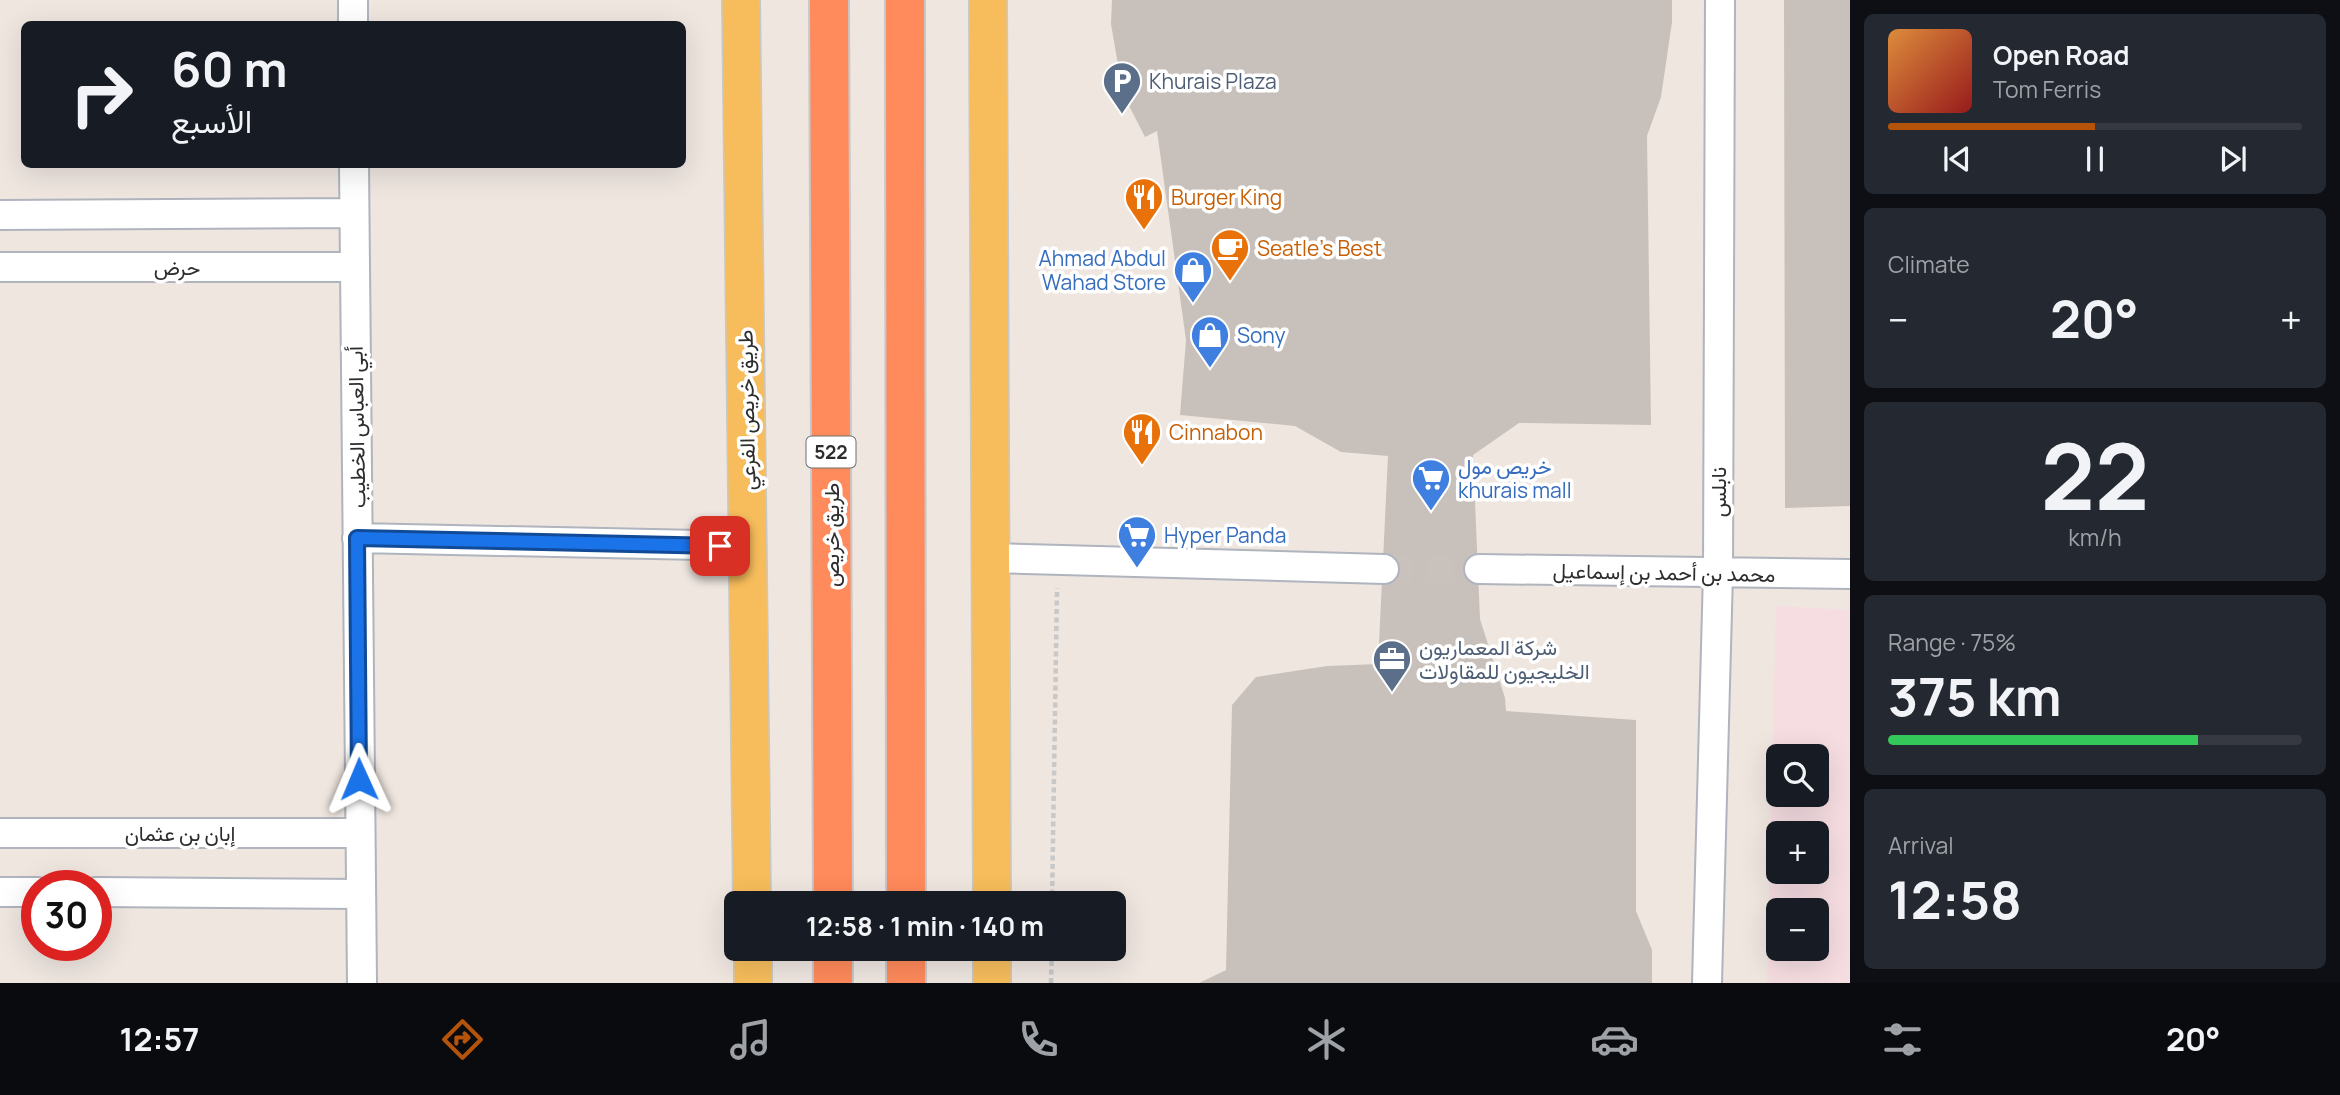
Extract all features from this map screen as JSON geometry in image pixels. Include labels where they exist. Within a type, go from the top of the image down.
[{"type":"highway","name":"طريق خريص","points":[[829,0],[833,891]]},
{"type":"highway","points":[[905,0],[906,891]]},
{"type":"highway","points":[[833,961],[833,983]]},
{"type":"highway","points":[[906,961],[906,983]]},
{"type":"main road","name":"طريق خريص الفرعي","points":[[741,0],[752,891]]},
{"type":"main road","points":[[988,0],[992,891]]},
{"type":"main road","points":[[753,961],[754,983]]},
{"type":"main road","points":[[992,961],[992,983]]},
{"type":"street","points":[[353,0],[353,21]]},
{"type":"street","name":"نابلس","points":[[1707,983],[1718,573],[1720,0]]},
{"type":"street","name":"أبي العباس الخطيب","points":[[354,168],[362,983]]},
{"type":"street","points":[[0,215],[354,213]]},
{"type":"street","name":"حرض","points":[[0,267],[355,267]]},
{"type":"street","points":[[357,538],[748,546]]},
{"type":"street","points":[[991,558],[1384,569]]},
{"type":"street","name":"محمد بن أحمد بن إسماعيل","points":[[1479,569],[1850,574]]},
{"type":"street","name":"إبان بن عثمان","points":[[0,833],[359,833]]},
{"type":"street","points":[[0,892],[21,892]]},
{"type":"street","points":[[112,892],[360,894]]},
{"type":"path","points":[[1052,891],[1057,559]]},
{"type":"path","points":[[1051,983],[1052,961]]},
{"type":"shaded area","points":[[1776,606],[1850,610],[1850,983],[1767,983],[1768,961],[1829,961],[1829,898],[1769,898],[1769,884],[1829,884],[1829,821],[1771,821],[1771,807],[1829,807],[1829,744],[1773,744]]},
{"type":"building","name":"خريص مول khurais mall","points":[[1112,0],[1672,0],[1672,22],[1661,97],[1647,136],[1651,425],[1519,423],[1473,455],[1480,619],[1505,698],[1506,711],[1636,720],[1636,911],[1652,950],[1652,983],[1199,983],[1226,970],[1232,705],[1256,677],[1327,666],[1378,664],[1388,456],[1341,452],[1295,426],[1180,415],[1186,340],[1157,131],[1145,137],[1123,94],[1111,24]]},
{"type":"building","points":[[1784,0],[1850,0],[1850,506],[1785,508]]},
{"type":"tunnel","points":[[1384,569],[1479,569]]},
{"type":"place","name":"Khurais Plaza","points":[[1122,115]]},
{"type":"place","name":"Burger King","points":[[1144,231]]},
{"type":"place","name":"Seatle's Best","points":[[1230,282]]},
{"type":"place","name":"Ahmad Abdul Wahad Store","points":[[1193,304]]},
{"type":"place","name":"Sony","points":[[1210,369]]},
{"type":"place","name":"Cinnabon","points":[[1142,466]]},
{"type":"place","name":"خريص مول khurais mall","points":[[1431,512]]},
{"type":"place","name":"Hyper Panda","points":[[1137,569]]},
{"type":"place","name":"شركة المعماريون الخليجيون للمقاولات","points":[[1392,693]]},
{"type":"route","points":[[359,779],[357,538],[720,546]]}]
